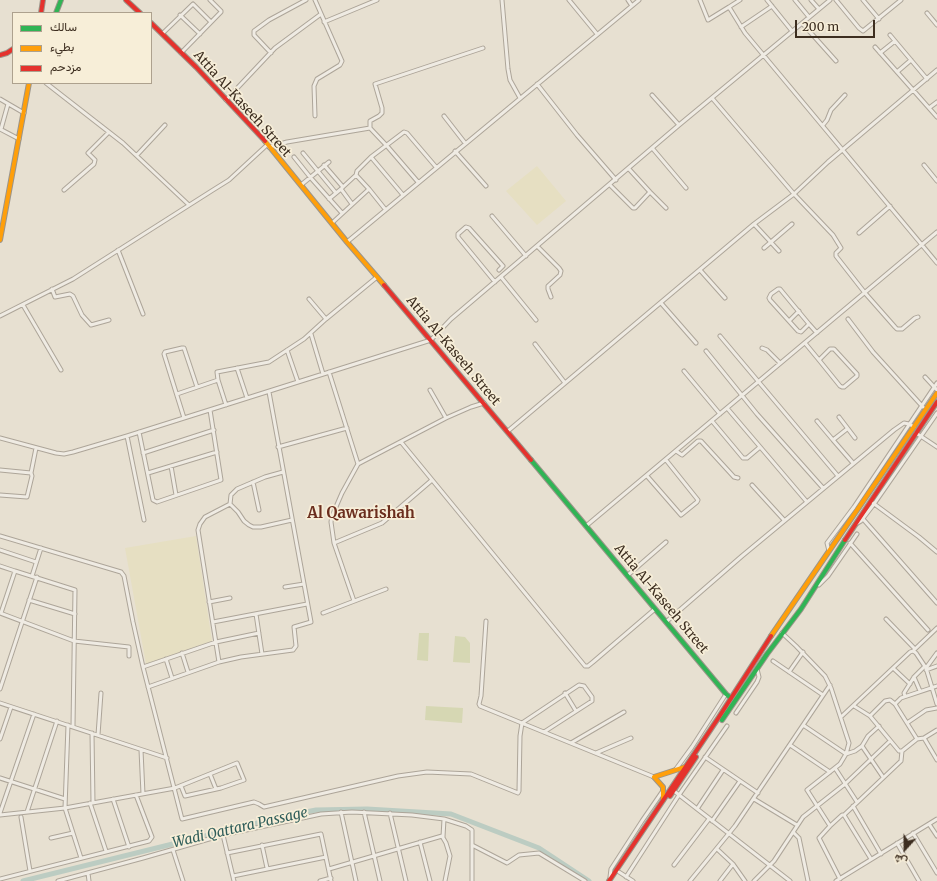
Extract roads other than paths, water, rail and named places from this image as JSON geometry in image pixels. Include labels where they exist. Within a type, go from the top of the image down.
[{"type":"main road","points":[[41,12],[43,0]]},
{"type":"main road","points":[[56,12],[61,0]]},
{"type":"main road","points":[[126,0],[139,12]]},
{"type":"main road","name":"Attia Al-Kaseeh Street","points":[[152,24],[269,146],[346,242],[508,431],[655,609],[726,694],[731,698]]},
{"type":"main road","points":[[0,55],[12,50]]},
{"type":"main road","points":[[0,240],[29,84]]},
{"type":"main road","points":[[609,881],[782,619],[937,394]]},
{"type":"main road","points":[[613,881],[757,669],[801,609],[870,501],[937,402]]},
{"type":"main road","points":[[793,603],[792,606],[794,610],[801,609]]},
{"type":"main road","points":[[782,619],[785,616],[789,617],[790,623]]},
{"type":"main road","points":[[663,800],[663,791],[660,783],[654,777],[685,767]]},
{"type":"street","points":[[181,53],[221,11],[210,0]]},
{"type":"street","points":[[271,53],[254,35],[254,31],[268,20],[306,0]]},
{"type":"street","points":[[315,0],[342,61],[340,65],[317,79],[314,86],[313,100],[315,116]]},
{"type":"street","points":[[324,22],[377,0]]},
{"type":"street","points":[[502,0],[510,80],[520,98]]},
{"type":"street","points":[[569,0],[597,34]]},
{"type":"street","points":[[628,0],[632,6]]},
{"type":"street","points":[[346,242],[639,0]]},
{"type":"street","points":[[700,0],[708,20],[740,0]]},
{"type":"street","points":[[767,0],[792,31]]},
{"type":"street","points":[[795,0],[809,17]]},
{"type":"street","points":[[811,0],[819,9]]},
{"type":"street","points":[[0,438],[64,454],[269,392],[431,340],[451,319],[679,125],[830,0]]},
{"type":"street","points":[[836,0],[861,30],[865,30],[901,0]]},
{"type":"street","points":[[863,0],[879,19]]},
{"type":"street","points":[[162,34],[192,4],[194,4],[211,22]]},
{"type":"street","points":[[741,27],[772,6]]},
{"type":"street","points":[[730,7],[741,27],[763,55],[937,263]]},
{"type":"street","points":[[927,12],[937,25]]},
{"type":"street","points":[[226,100],[271,53],[321,14]]},
{"type":"street","points":[[180,15],[200,34]]},
{"type":"street","points":[[802,23],[836,61]]},
{"type":"street","points":[[890,35],[927,79]]},
{"type":"street","points":[[880,53],[895,41]]},
{"type":"street","points":[[875,47],[937,117]]},
{"type":"street","points":[[418,182],[370,128],[370,121],[382,113],[380,102],[374,86],[375,84],[483,48]]},
{"type":"street","points":[[897,72],[911,60]]},
{"type":"street","points":[[508,431],[754,224],[794,194],[828,162],[913,90],[937,72]]},
{"type":"street","points":[[47,84],[137,155],[189,205]]},
{"type":"street","points":[[537,84],[616,180]]},
{"type":"street","points":[[652,95],[679,125]]},
{"type":"street","points":[[823,125],[831,110],[845,95]]},
{"type":"street","points":[[712,98],[794,194],[833,236],[841,248],[836,253],[836,256],[865,293],[898,329],[902,329],[918,317]]},
{"type":"street","points":[[0,100],[24,113]]},
{"type":"street","points":[[929,108],[937,102]]},
{"type":"street","points":[[8,104],[0,129],[19,139]]},
{"type":"street","points":[[444,116],[465,143]]},
{"type":"street","points":[[137,155],[165,124]]},
{"type":"street","points":[[0,316],[73,279],[229,180],[269,146],[370,128]]},
{"type":"street","points":[[64,190],[94,164],[95,160],[88,153],[109,132]]},
{"type":"street","points":[[329,199],[356,175],[357,171],[371,158],[404,132],[407,132],[436,167]]},
{"type":"street","points":[[652,149],[686,188]]},
{"type":"street","points":[[455,151],[486,186]]},
{"type":"street","points":[[303,153],[336,193]]},
{"type":"street","points":[[294,156],[310,177],[342,213]]},
{"type":"street","points":[[371,158],[403,195]]},
{"type":"street","points":[[301,185],[329,162]]},
{"type":"street","points":[[324,165],[342,188],[352,204]]},
{"type":"street","points":[[924,165],[937,181]]},
{"type":"street","points":[[629,169],[666,208]]},
{"type":"street","points":[[356,175],[386,209]]},
{"type":"street","points":[[610,185],[633,208],[635,208],[650,192]]},
{"type":"street","points":[[332,223],[369,189]]},
{"type":"street","points":[[859,233],[890,206]]},
{"type":"street","points":[[0,214],[5,217]]},
{"type":"street","points":[[492,216],[526,256]]},
{"type":"street","points":[[754,224],[779,251]]},
{"type":"street","points":[[764,248],[792,224]]},
{"type":"street","points":[[495,282],[458,237],[458,234],[466,227],[469,228],[502,266],[499,270]]},
{"type":"street","points":[[586,526],[937,232]]},
{"type":"street","points":[[537,246],[561,271],[560,275],[548,286],[551,297]]},
{"type":"street","points":[[118,250],[143,314]]},
{"type":"street","points":[[700,270],[725,298]]},
{"type":"street","points":[[226,405],[218,380],[218,372],[268,362],[311,334],[326,319],[377,277]]},
{"type":"street","points":[[501,277],[536,320]]},
{"type":"street","points":[[810,324],[799,332],[770,300],[769,298],[771,294],[780,288],[810,324],[817,333]]},
{"type":"street","points":[[52,289],[55,297],[70,294],[73,296],[82,315],[92,325],[109,320]]},
{"type":"street","points":[[309,299],[326,319]]},
{"type":"street","points":[[661,303],[696,343]]},
{"type":"street","points":[[23,304],[61,370]]},
{"type":"street","points":[[788,321],[799,311]]},
{"type":"street","points":[[848,319],[873,352],[926,409]]},
{"type":"street","points":[[311,334],[323,374]]},
{"type":"street","points":[[720,336],[838,476]]},
{"type":"street","points":[[804,343],[819,360],[843,387],[857,376],[857,374],[834,348],[830,349],[819,360]]},
{"type":"street","points":[[535,344],[565,383]]},
{"type":"street","points":[[184,418],[164,354],[184,348],[197,387]]},
{"type":"street","points":[[762,348],[767,350],[780,363]]},
{"type":"street","points":[[287,350],[298,382]]},
{"type":"street","points":[[706,352],[743,395],[757,414],[823,488]]},
{"type":"street","points":[[237,368],[247,398]]},
{"type":"street","points":[[684,371],[720,414]]},
{"type":"street","points":[[329,372],[358,464]]},
{"type":"street","points":[[925,377],[936,388]]},
{"type":"street","points":[[177,394],[218,380]]},
{"type":"street","points":[[829,551],[827,543],[854,507],[909,424],[936,388],[937,383]]},
{"type":"street","points":[[430,390],[446,418]]},
{"type":"street","points":[[148,687],[219,662],[293,650],[295,648],[294,627],[311,622],[269,392]]},
{"type":"street","points":[[354,601],[331,530],[332,516],[342,493],[358,464],[446,418],[484,403]]},
{"type":"street","points":[[727,408],[807,502]]},
{"type":"street","points":[[139,432],[154,501],[157,502],[221,481],[210,410]]},
{"type":"street","points":[[855,524],[859,523],[863,519],[937,413]]},
{"type":"street","points":[[839,417],[855,438]]},
{"type":"street","points":[[712,421],[743,458],[747,458],[760,447]]},
{"type":"street","points":[[816,421],[853,463]]},
{"type":"street","points":[[666,622],[784,520],[902,423],[909,424],[914,427]]},
{"type":"street","points":[[278,447],[347,428]]},
{"type":"street","points":[[833,440],[847,429]]},
{"type":"street","points":[[143,453],[214,430]]},
{"type":"street","points":[[916,433],[937,447]]},
{"type":"street","points":[[127,436],[144,520]]},
{"type":"street","points":[[676,451],[683,455],[698,441],[701,441],[734,477],[738,478]]},
{"type":"street","points":[[401,442],[585,666],[588,666],[594,662],[655,609]]},
{"type":"street","points":[[0,495],[28,495],[36,448]]},
{"type":"street","points":[[148,473],[217,452]]},
{"type":"street","points":[[647,476],[681,515],[697,502],[698,500],[666,460]]},
{"type":"street","points":[[171,466],[176,495]]},
{"type":"street","points":[[0,470],[31,473]]},
{"type":"street","points":[[230,504],[231,495],[233,492],[253,482],[283,472]]},
{"type":"street","points":[[334,543],[382,523],[432,480]]},
{"type":"street","points":[[253,482],[259,510]]},
{"type":"street","points":[[752,485],[784,520]]},
{"type":"street","points":[[870,501],[937,552]]},
{"type":"street","points":[[230,504],[249,526],[261,527],[292,520]]},
{"type":"street","points":[[219,662],[199,527],[206,517],[230,504]]},
{"type":"street","points":[[863,519],[937,603]]},
{"type":"street","points":[[814,588],[828,576],[857,534]]},
{"type":"street","points":[[0,536],[121,572],[124,576],[143,667],[182,819],[254,802],[264,807],[398,776],[427,772],[474,775],[518,793],[520,736],[522,723],[565,693],[582,684],[592,697],[591,701],[544,732]]},
{"type":"street","points":[[628,575],[666,542]]},
{"type":"street","points":[[850,543],[928,630]]},
{"type":"street","points":[[32,576],[41,548]]},
{"type":"street","points":[[0,550],[36,562]]},
{"type":"street","points":[[0,566],[75,590],[73,726]]},
{"type":"street","points":[[15,571],[0,613],[74,641],[135,648]]},
{"type":"street","points":[[0,689],[37,578]]},
{"type":"street","points":[[285,587],[304,584]]},
{"type":"street","points":[[323,613],[386,589]]},
{"type":"street","points":[[210,602],[230,598]]},
{"type":"street","points":[[29,600],[75,614]]},
{"type":"street","points":[[213,622],[307,604]]},
{"type":"street","points":[[256,614],[262,654]]},
{"type":"street","points":[[886,619],[919,656],[926,668],[937,704]]},
{"type":"street","points":[[486,622],[483,673],[479,705],[654,777]]},
{"type":"street","points":[[841,717],[937,628]]},
{"type":"street","points":[[143,667],[216,642],[259,633]]},
{"type":"street","points":[[782,633],[803,652],[825,676],[830,685],[850,743],[840,764],[807,790],[830,826]]},
{"type":"street","points":[[129,647],[129,656]]},
{"type":"street","points":[[789,672],[803,652]]},
{"type":"street","points":[[182,653],[188,672]]},
{"type":"street","points":[[905,696],[904,693],[914,677],[926,668],[937,653]]},
{"type":"street","points":[[166,659],[172,678]]},
{"type":"street","points":[[774,661],[823,695]]},
{"type":"street","points":[[926,668],[937,666]]},
{"type":"street","points":[[893,668],[910,684]]},
{"type":"street","points":[[736,713],[757,682],[759,677],[757,669]]},
{"type":"street","points":[[914,677],[920,691]]},
{"type":"street","points":[[690,881],[728,835],[754,799],[830,685]]},
{"type":"street","points":[[895,704],[905,696],[937,686]]},
{"type":"street","points":[[98,735],[101,693]]},
{"type":"street","points":[[565,693],[576,711]]},
{"type":"street","points":[[676,769],[726,694]]},
{"type":"street","points":[[870,716],[886,701],[890,700],[895,704],[917,739]]},
{"type":"street","points":[[0,703],[167,758]]},
{"type":"street","points":[[854,706],[870,716],[898,750],[902,751]]},
{"type":"street","points":[[0,739],[11,707]]},
{"type":"street","points":[[907,723],[926,710],[937,708]]},
{"type":"street","points":[[571,743],[624,712]]},
{"type":"street","points":[[34,714],[0,814],[65,808],[175,788],[236,764],[244,780],[216,789],[185,796],[181,786]]},
{"type":"street","points":[[27,812],[57,721]]},
{"type":"street","points":[[803,724],[846,754]]},
{"type":"street","points":[[68,725],[65,808],[80,858]]},
{"type":"street","points":[[626,877],[679,795],[727,726]]},
{"type":"street","points":[[846,754],[855,751],[862,746],[868,736],[879,726]]},
{"type":"street","points":[[840,879],[819,838],[830,826],[842,815],[844,815],[901,761],[902,751],[917,739],[924,738],[937,730]]},
{"type":"street","points":[[702,731],[707,734]]},
{"type":"street","points":[[92,733],[91,803],[106,851]]},
{"type":"street","points":[[596,753],[631,738]]},
{"type":"street","points":[[924,738],[937,760]]},
{"type":"street","points":[[754,881],[778,856],[792,832],[804,817],[845,784],[890,741]]},
{"type":"street","points":[[790,745],[830,772]]},
{"type":"street","points":[[862,746],[883,778]]},
{"type":"street","points":[[141,750],[143,794]]},
{"type":"street","points":[[705,757],[758,793]]},
{"type":"street","points":[[835,768],[857,802]]},
{"type":"street","points":[[697,809],[724,770]]},
{"type":"street","points":[[210,774],[216,789]]},
{"type":"street","points":[[0,778],[65,799]]},
{"type":"street","points":[[674,865],[740,781]]},
{"type":"street","points":[[609,881],[611,869],[630,838],[663,791]]},
{"type":"street","points":[[674,792],[728,835],[790,881]]},
{"type":"street","points":[[0,879],[150,841],[152,837],[136,796]]},
{"type":"street","points":[[113,799],[129,847]]},
{"type":"street","points":[[754,799],[797,825]]},
{"type":"street","points":[[853,806],[881,854]]},
{"type":"street","points":[[341,812],[356,881]]},
{"type":"street","points":[[364,812],[380,881]]},
{"type":"street","points":[[58,881],[223,835],[321,814],[364,812],[390,813],[444,819],[463,825],[472,830],[472,881]]},
{"type":"street","points":[[390,813],[406,881]]},
{"type":"street","points":[[844,815],[871,859]]},
{"type":"street","points":[[22,817],[30,871]]},
{"type":"street","points":[[444,819],[444,837],[450,856],[445,881]]},
{"type":"street","points":[[836,881],[937,819]]},
{"type":"street","points":[[929,824],[937,836]]},
{"type":"street","points":[[792,832],[798,838],[808,881]]},
{"type":"street","points":[[51,838],[73,833]]},
{"type":"street","points":[[913,833],[937,873]]},
{"type":"street","points":[[227,853],[321,834],[331,880],[320,881]]},
{"type":"street","points":[[223,835],[234,881]]},
{"type":"street","points":[[329,869],[441,836],[444,837]]},
{"type":"street","points":[[630,838],[635,842]]},
{"type":"street","points":[[420,842],[430,881]]},
{"type":"street","points":[[897,843],[919,881]]},
{"type":"street","points":[[262,845],[267,868]]},
{"type":"street","points":[[472,845],[506,863],[519,855],[539,853],[585,881]]},
{"type":"street","points":[[716,848],[733,864],[745,881]]},
{"type":"street","points":[[173,850],[183,881]]},
{"type":"street","points":[[233,876],[326,857]]},
{"type":"street","points":[[720,881],[733,864]]},
{"type":"street","points":[[619,872],[633,881]]},
{"type":"street","points":[[88,873],[89,881]]},
{"type":"waterway","name":"Wadi Qattara Passage","points":[[23,881],[286,816],[316,810],[367,809],[451,814],[539,848],[589,881]]},
{"type":"district","name":"Al Qawarishah","points":[[361,514]]}]
